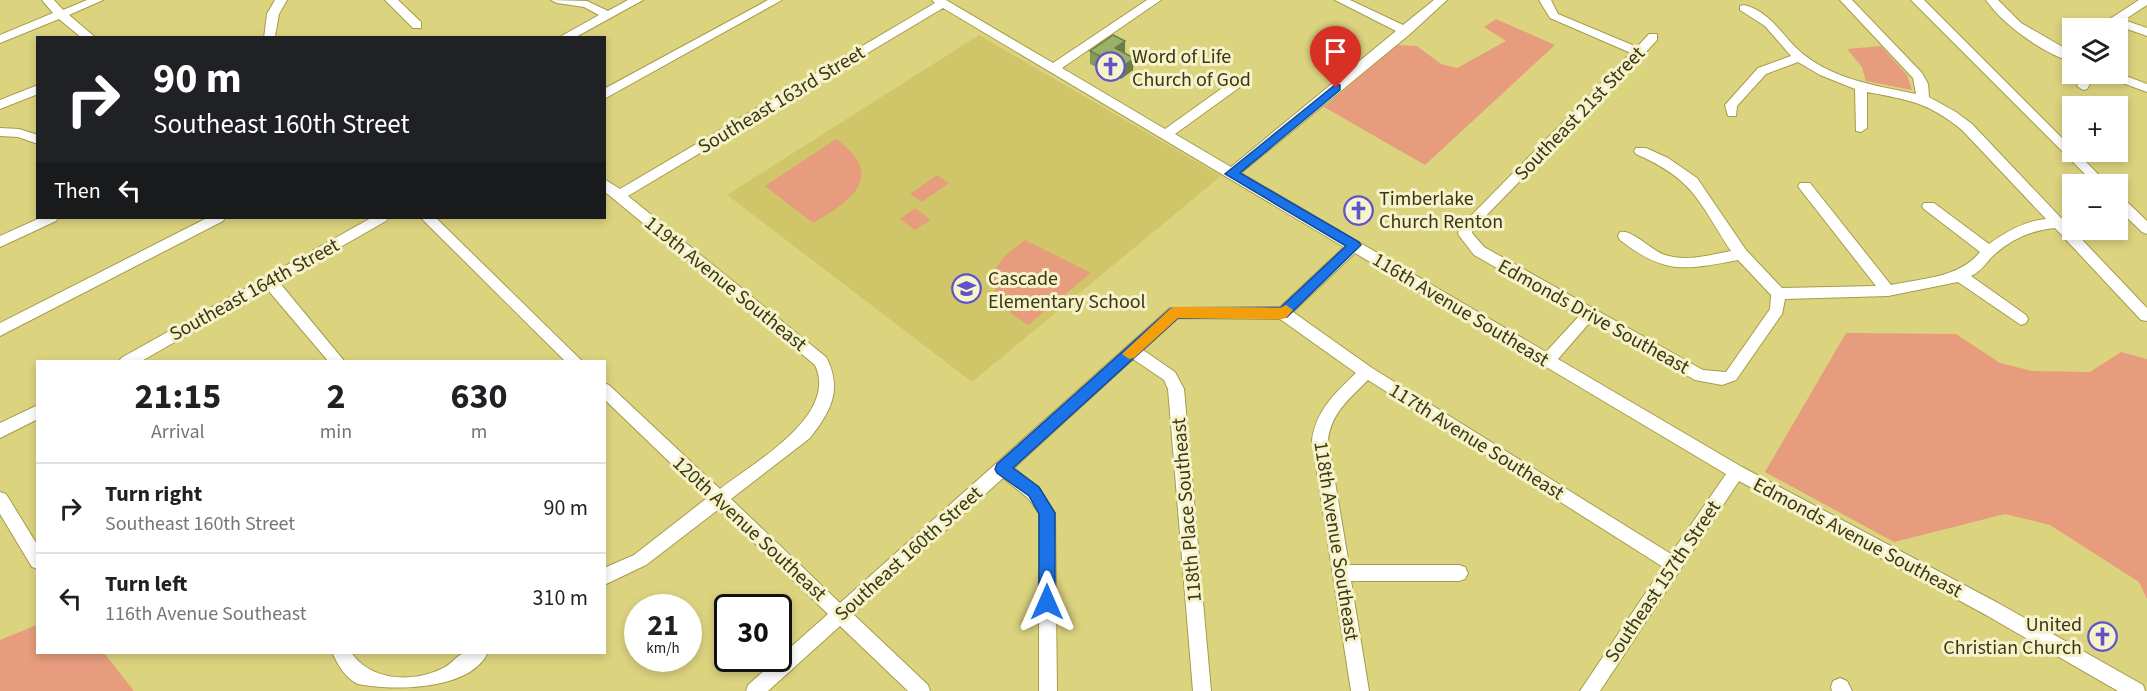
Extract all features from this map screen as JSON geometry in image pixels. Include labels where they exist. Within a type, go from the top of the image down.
[{"type":"street","points":[[48,0],[61,15],[87,36]]},
{"type":"street","points":[[0,39],[97,0]]},
{"type":"street","points":[[266,36],[273,14],[281,0]]},
{"type":"street","points":[[391,0],[417,25]]},
{"type":"street","points":[[557,0],[586,4],[607,15]]},
{"type":"street","points":[[568,36],[637,0]]},
{"type":"street","points":[[606,94],[776,0]]},
{"type":"street","points":[[1053,69],[1155,0]]},
{"type":"street","points":[[1341,0],[1406,31]]},
{"type":"street","points":[[1232,174],[1441,0]]},
{"type":"street","points":[[1846,0],[1918,76],[1922,84],[1923,99]]},
{"type":"street","points":[[1917,0],[2092,174]]},
{"type":"street","points":[[1992,0],[2001,11],[2021,27],[2062,49]]},
{"type":"street","points":[[2117,18],[2147,0]]},
{"type":"street","name":"116th Avenue Southeast","points":[[940,2],[1736,472]]},
{"type":"street","name":"Southeast 163rd Street","points":[[619,195],[940,2]]},
{"type":"street","points":[[1546,4],[1554,16],[1639,52]]},
{"type":"street","points":[[1744,8],[1769,23],[1799,57],[1824,72],[1861,87],[1923,99],[1952,115],[2062,217]]},
{"type":"street","points":[[2128,25],[2147,32]]},
{"type":"street","name":"Southeast 21st Street","points":[[1470,243],[1465,234],[1467,227],[1653,37]]},
{"type":"street","points":[[1732,113],[1731,105],[1762,70],[1799,57]]},
{"type":"street","points":[[1165,135],[1243,79]]},
{"type":"street","points":[[2128,81],[2147,88]]},
{"type":"street","points":[[1861,87],[1861,128]]},
{"type":"street","points":[[0,105],[36,90]]},
{"type":"street","points":[[0,132],[19,133],[36,139]]},
{"type":"street","points":[[1641,151],[1675,166],[1691,178],[1706,195],[1741,254],[1778,294],[1888,291],[1960,276],[1975,268],[1989,251],[2013,234],[2037,225],[2062,222]]},
{"type":"street","name":"119th Avenue Southeast","points":[[606,185],[821,361],[828,371],[828,394],[816,419],[804,433],[719,500]]},
{"type":"street","points":[[1805,186],[1888,291]]},
{"type":"street","points":[[1929,206],[1989,251]]},
{"type":"street","points":[[2128,211],[2147,229]]},
{"type":"street","points":[[2128,216],[2133,216]]},
{"type":"street","points":[[0,242],[49,219]]},
{"type":"street","points":[[189,232],[194,219]]},
{"type":"street","points":[[0,330],[216,219]]},
{"type":"street","name":"Southeast 164th Street","points":[[129,360],[379,219]]},
{"type":"street","points":[[429,219],[574,360]]},
{"type":"street","points":[[1625,236],[1643,252],[1671,263],[1686,263],[1741,254]]},
{"type":"street","points":[[2082,240],[2146,316]]},
{"type":"street","name":"Edmonds Drive Southeast","points":[[1470,243],[1479,251],[1700,376],[1722,379],[1731,376],[1777,310],[1778,294]]},
{"type":"street","points":[[1283,314],[1355,245]]},
{"type":"street","points":[[1960,276],[2021,319]]},
{"type":"street","points":[[269,281],[336,360]]},
{"type":"street","name":"Southeast 160th Street","points":[[755,691],[1175,312],[1283,314]]},
{"type":"street","name":"117th Avenue Southeast","points":[[1283,314],[1367,372],[1673,564]]},
{"type":"street","points":[[1548,362],[1588,314]]},
{"type":"street","name":"118th Place Southeast","points":[[1132,351],[1170,376],[1176,389],[1203,691]]},
{"type":"street","name":"118th Avenue Southeast","points":[[1360,691],[1320,440],[1320,428],[1324,415],[1367,372]]},
{"type":"street","name":"120th Avenue Southeast","points":[[606,391],[921,691]]},
{"type":"street","points":[[0,431],[36,412]]},
{"type":"street","points":[[1003,469],[1034,492],[1047,513],[1048,691]]},
{"type":"street","name":"Southeast 157th Street","points":[[1588,691],[1736,472]]},
{"type":"street","name":"Edmonds Avenue Southeast","points":[[1736,472],[1992,609],[2136,691]]},
{"type":"street","points":[[0,499],[36,559]]},
{"type":"street","points":[[606,576],[640,561],[719,500]]},
{"type":"street","points":[[1342,573],[1459,573]]},
{"type":"street","points":[[342,654],[355,672],[378,685],[405,686],[435,680],[452,673],[476,654]]},
{"type":"shaded area","points":[[1496,19],[1555,45],[1425,165],[1324,107],[1397,45],[1417,46],[1441,64],[1457,68],[1506,41],[1484,27]]},
{"type":"shaded area","name":"Cascade Elementary School","points":[[979,35],[1221,176],[972,382],[727,195]]},
{"type":"shaded area","points":[[1881,46],[1907,75],[1912,90],[1866,81],[1862,67],[1847,49]]},
{"type":"shaded area","points":[[836,139],[851,152],[859,164],[861,176],[851,196],[813,223],[765,186]]},
{"type":"shaded area","points":[[937,175],[949,183],[922,202],[910,194]]},
{"type":"shaded area","points":[[915,208],[931,220],[915,230],[900,219]]},
{"type":"shaded area","points":[[1025,240],[1091,273],[1028,325],[1006,308],[996,292],[994,283],[994,274],[998,265],[1010,251]]},
{"type":"shaded area","points":[[1846,333],[1956,334],[2000,363],[2032,371],[2090,372],[2121,352],[2147,359],[2147,599],[2139,582],[2050,525],[2005,514],[1894,542],[1765,472]]},
{"type":"shaded area","points":[[36,625],[36,654],[105,654],[134,691],[0,691],[0,640]]},
{"type":"building","points":[[1113,35],[1125,41],[1115,48],[1134,58],[1122,67],[1090,51]]},
{"type":"slow traffic","points":[[1129,354],[1175,312],[1283,314],[1286,310]]},
{"type":"place","name":"Word of Life Church of God","points":[[1111,67]]},
{"type":"place","name":"Timberlake Church Renton","points":[[1358,210]]},
{"type":"place","name":"Cascade Elementary School","points":[[967,289]]},
{"type":"place","name":"United Christian Church","points":[[2103,636]]},
{"type":"route","points":[[1047,602],[1047,513],[1043,503],[1034,492],[1003,469],[1175,312],[1283,314],[1355,245],[1232,174],[1336,88]]}]
